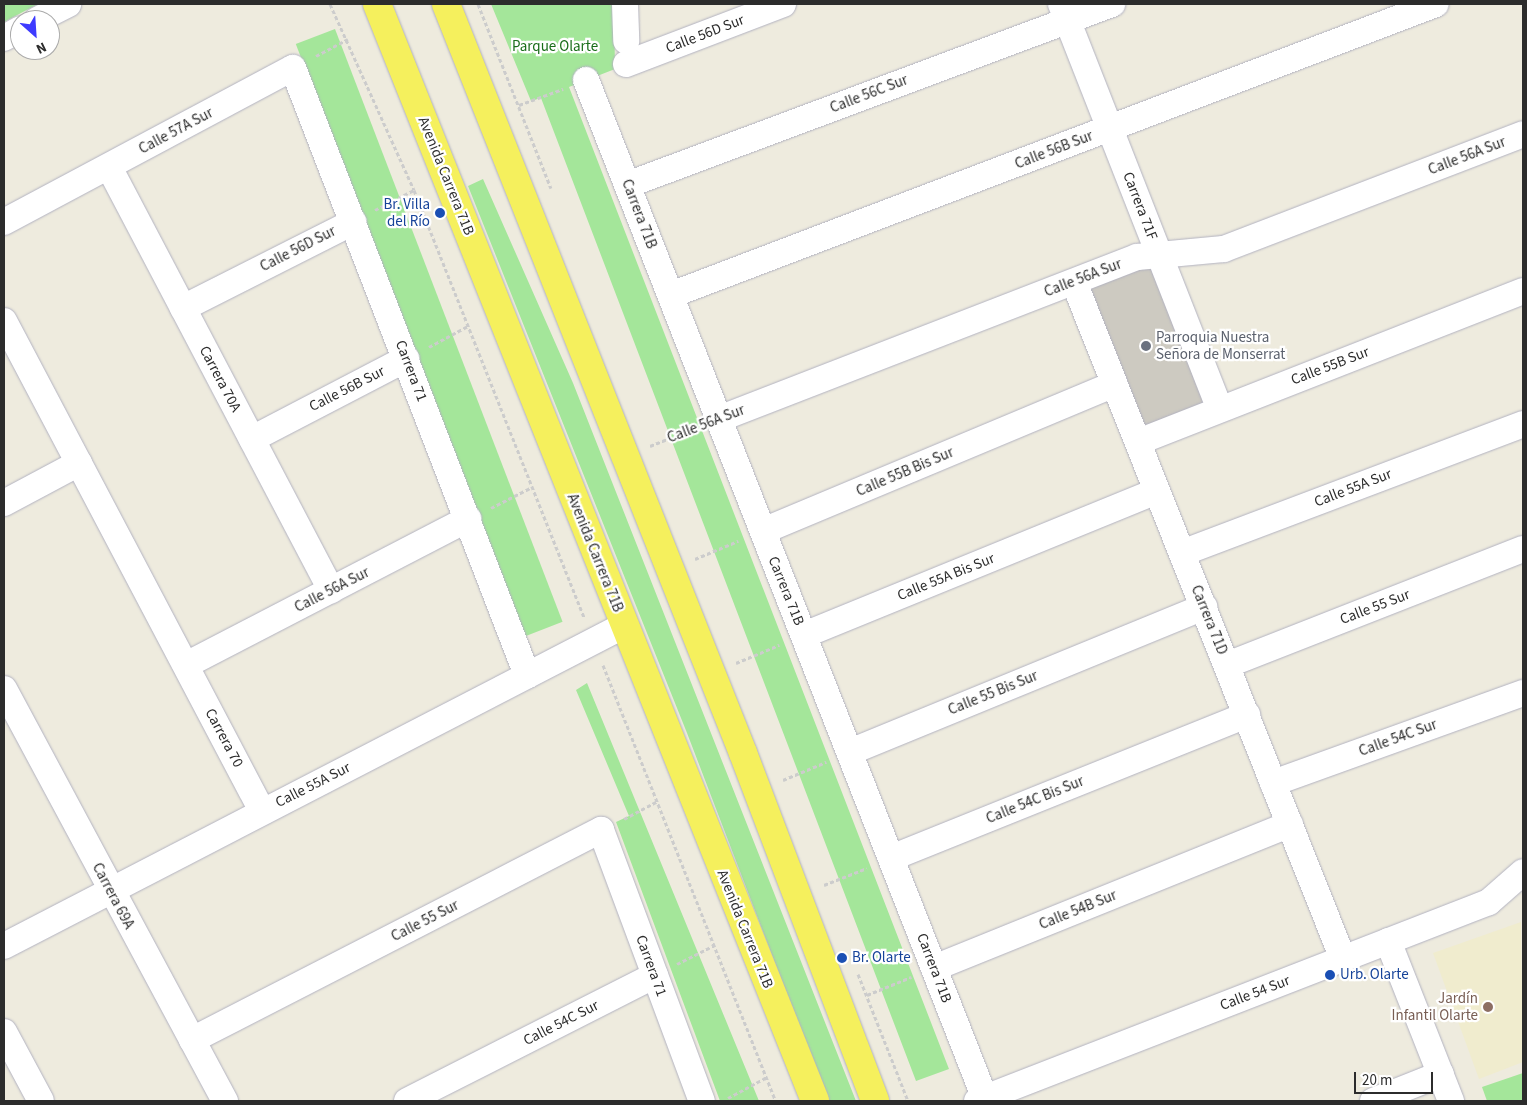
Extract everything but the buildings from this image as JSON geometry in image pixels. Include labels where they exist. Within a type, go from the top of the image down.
[{"type":"main road","name":"Avenida Carrera 71B","points":[[377,4],[815,1101]]},
{"type":"main road","points":[[446,4],[743,753],[875,1101]]},
{"type":"street","points":[[56,10],[68,4]]},
{"type":"street","name":"Calle 56D Sur","points":[[625,4],[626,53],[783,4]]},
{"type":"street","name":"Calle 56C Sur","points":[[627,185],[1064,12],[1112,4]]},
{"type":"street","name":"Calle 56B Sur","points":[[671,295],[1436,4]]},
{"type":"street","name":"Carrera 71F","points":[[1064,12],[1220,409]]},
{"type":"street","name":"Calle 57A Sur","points":[[4,222],[293,68]]},
{"type":"street","name":"Carrera 71","points":[[293,68],[527,675]]},
{"type":"street","name":"Carrera 71B","points":[[586,80],[850,752],[983,1100]]},
{"type":"street","name":"Calle 56A Sur","points":[[719,419],[1074,282],[1159,253],[1224,249],[1523,134]]},
{"type":"street","name":"Carrera 70A","points":[[109,166],[332,590]]},
{"type":"street","name":"Calle 56D Sur","points":[[183,308],[353,222]]},
{"type":"street","name":"Carrera 71D","points":[[1074,282],[1274,783],[1342,959]]},
{"type":"street","name":"Calle 55B Sur","points":[[1138,442],[1523,291]]},
{"type":"street","points":[[4,321],[186,665]]},
{"type":"street","name":"Calle 56B Sur","points":[[252,439],[406,359]]},
{"type":"street","name":"Calle 55B Bis Sur","points":[[763,530],[1115,384]]},
{"type":"street","name":"Calle 55A Sur","points":[[1182,553],[1523,424]]},
{"type":"street","points":[[4,503],[79,463]]},
{"type":"street","name":"Calle 55A Bis Sur","points":[[804,635],[1157,491]]},
{"type":"street","name":"Calle 56A Sur","points":[[186,665],[468,520]]},
{"type":"street","name":"Calle 55 Sur","points":[[1227,665],[1523,550]]},
{"type":"street","name":"Calle 55 Bis Sur","points":[[850,752],[1204,607]]},
{"type":"street","name":"Calle 55A Sur","points":[[4,946],[109,889],[624,626]]},
{"type":"street","name":"Carrera 70","points":[[186,665],[262,811]]},
{"type":"street","name":"Carrera 69A","points":[[4,689],[109,889],[225,1101]]},
{"type":"street","name":"Calle 54C Sur","points":[[1274,783],[1523,693]]},
{"type":"street","name":"Calle 54C Bis Sur","points":[[891,858],[1247,715]]},
{"type":"street","name":"Calle 54B Sur","points":[[934,968],[1290,824]]},
{"type":"street","name":"Carrera 71","points":[[601,830],[702,1101]]},
{"type":"street","name":"Calle 55 Sur","points":[[192,1040],[601,830]]},
{"type":"street","name":"Calle 54 Sur","points":[[983,1100],[1489,902],[1523,872]]},
{"type":"street","points":[[1388,941],[1451,1101]]},
{"type":"street","name":"Calle 54C Sur","points":[[406,1101],[655,975]]},
{"type":"street","points":[[4,1032],[41,1101]]},
{"type":"street","points":[[1373,1101],[1441,1074]]},
{"type":"path","points":[[330,4],[348,39],[414,190],[776,1101]]},
{"type":"path","points":[[293,68],[348,39]]},
{"type":"path","name":"Calle 56D Sur","points":[[353,222],[414,190]]},
{"type":"path","points":[[406,359],[468,326]]},
{"type":"path","name":"Calle 56A Sur","points":[[650,446],[719,419]]},
{"type":"path","points":[[468,520],[532,487]]},
{"type":"path","points":[[695,559],[763,530]]},
{"type":"path","points":[[736,663],[804,635]]},
{"type":"path","points":[[783,780],[850,752]]},
{"type":"path","points":[[601,830],[658,801]]},
{"type":"path","points":[[824,886],[891,858]]},
{"type":"path","points":[[655,975],[715,945]]},
{"type":"path","points":[[867,995],[934,968]]},
{"type":"path","points":[[721,1101],[767,1077]]},
{"type":"shaded area","name":"Jardín Infantil Olarte","points":[[1521,922],[1523,1062],[1479,1079],[1433,953]]},
{"type":"green space","points":[[4,4],[38,4],[27,10],[10,10],[10,19],[4,22]]},
{"type":"green space","name":"Parque Olarte","points":[[491,4],[614,4],[615,69],[569,87],[949,1069],[916,1081],[541,98],[531,101]]},
{"type":"green space","points":[[335,29],[563,622],[523,637],[296,44]]},
{"type":"green space","points":[[483,179],[573,383],[856,1101],[828,1101],[687,733],[468,186]]},
{"type":"green space","points":[[587,683],[759,1101],[720,1101],[616,822],[629,816],[576,690]]},
{"type":"green space","points":[[1523,1073],[1523,1101],[1487,1101],[1482,1087]]},
{"type":"place","name":"Br. Villa del Río","points":[[440,213]]},
{"type":"place","name":"Parroquia Nuestra Señora de Monserrat","points":[[1146,346]]},
{"type":"place","name":"Br. Olarte","points":[[842,958]]},
{"type":"place","name":"Urb. Olarte","points":[[1330,975]]},
{"type":"place","name":"Jardín Infantil Olarte","points":[[1488,1007]]}]
